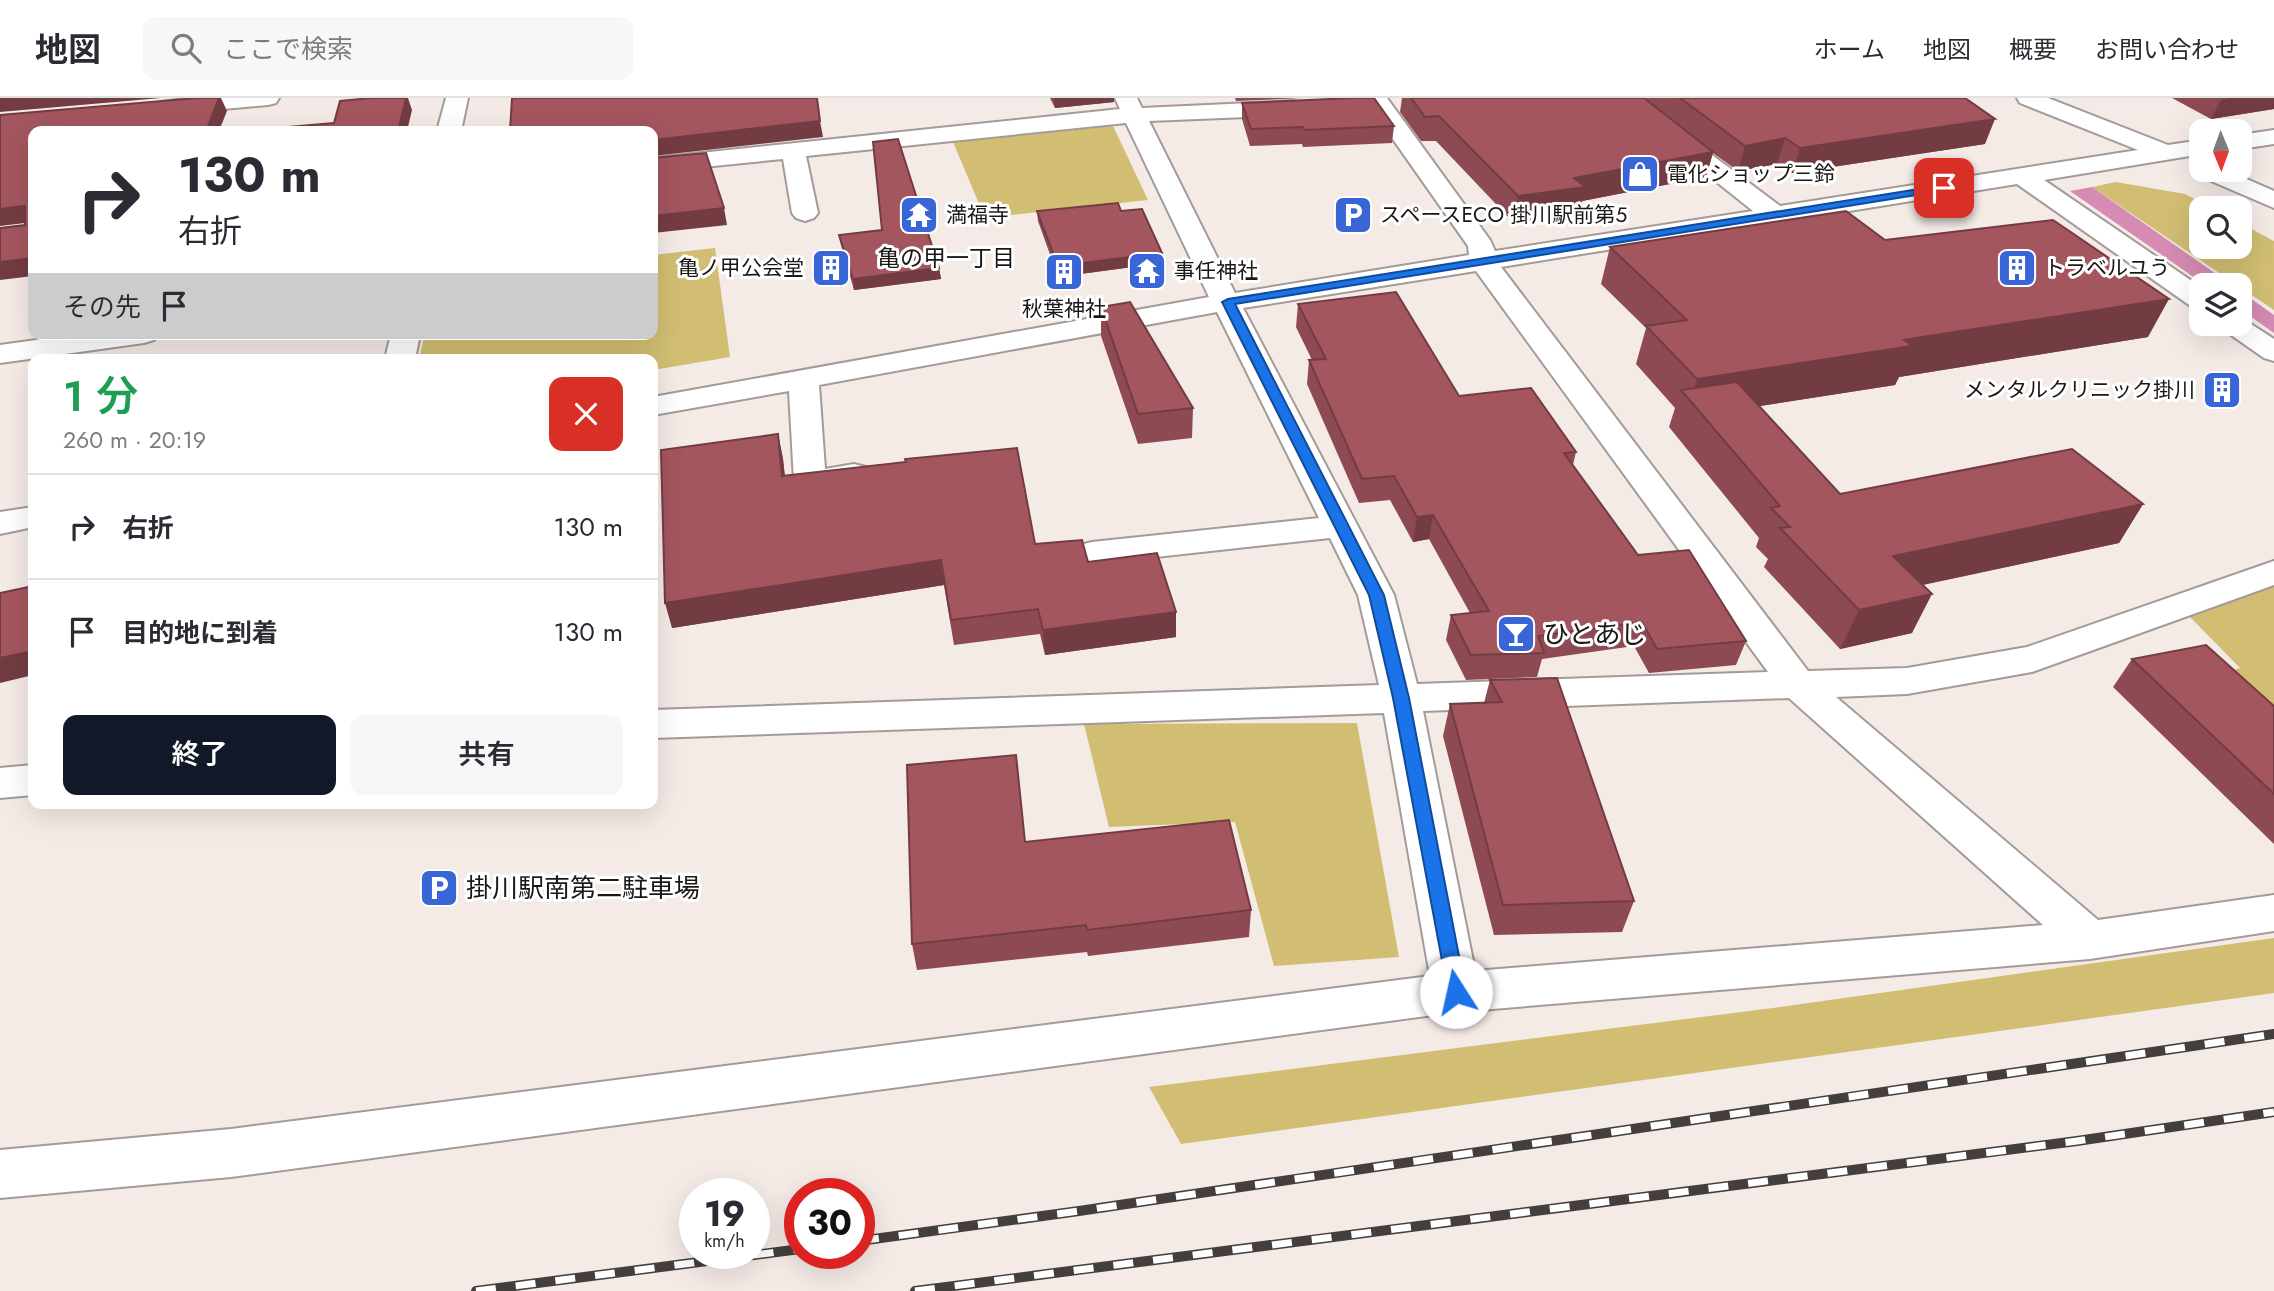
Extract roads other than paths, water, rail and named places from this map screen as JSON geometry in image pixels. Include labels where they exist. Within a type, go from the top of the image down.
[{"type":"street","points":[[151,108],[268,98]]},
{"type":"street","points":[[450,126],[457,98]]},
{"type":"street","points":[[1622,98],[1774,214]]},
{"type":"street","points":[[2028,98],[2189,163]]},
{"type":"street","points":[[1378,102],[1481,246],[1484,262],[1532,330],[1799,686],[2090,940]]},
{"type":"street","points":[[658,164],[793,150],[1130,106],[1311,107]]},
{"type":"street","points":[[1130,106],[1376,595],[1401,698],[1456,992]]},
{"type":"street","points":[[2252,140],[2274,137]]},
{"type":"street","points":[[658,405],[1228,302],[2189,149]]},
{"type":"street","points":[[793,150],[805,213]]},
{"type":"street","points":[[2022,176],[2189,292]]},
{"type":"street","points":[[2233,182],[2274,200]]},
{"type":"street","points":[[2251,336],[2274,352]]},
{"type":"street","points":[[0,354],[101,340]]},
{"type":"street","points":[[803,378],[810,481],[888,469]]},
{"type":"street","points":[[0,523],[28,518]]},
{"type":"street","points":[[1092,554],[1341,526]]},
{"type":"street","points":[[658,724],[1907,681],[2032,659],[2274,572]]},
{"type":"street","points":[[0,783],[28,780]]},
{"type":"street","points":[[0,1174],[231,1153],[1456,992],[2090,940],[2274,913]]},
{"type":"railway","points":[[875,1239],[2274,1034]]},
{"type":"railway","points":[[915,1291],[2077,1141],[2274,1112]]},
{"type":"railway","points":[[476,1291],[784,1251]]},
{"type":"place","name":"電化ショップ三鈴","points":[[1640,174]]},
{"type":"place","name":"満福寺","points":[[919,215]]},
{"type":"place","name":"スペースECO 掛川駅前第５","points":[[1353,215]]},
{"type":"place","name":"亀ノ甲公会堂","points":[[831,268]]},
{"type":"place","name":"トラベルユう","points":[[2017,268]]},
{"type":"place","name":"事任神社","points":[[1147,271]]},
{"type":"place","name":"秋葉神社","points":[[1064,272]]},
{"type":"place","name":"メンタルクリニック掛川","points":[[2222,390]]},
{"type":"place","name":"ひとあじ","points":[[1516,634]]},
{"type":"place","name":"掛川駅南第二駐車場","points":[[439,888]]},
{"type":"district","name":"亀の甲一丁目","points":[[946,258]]}]
